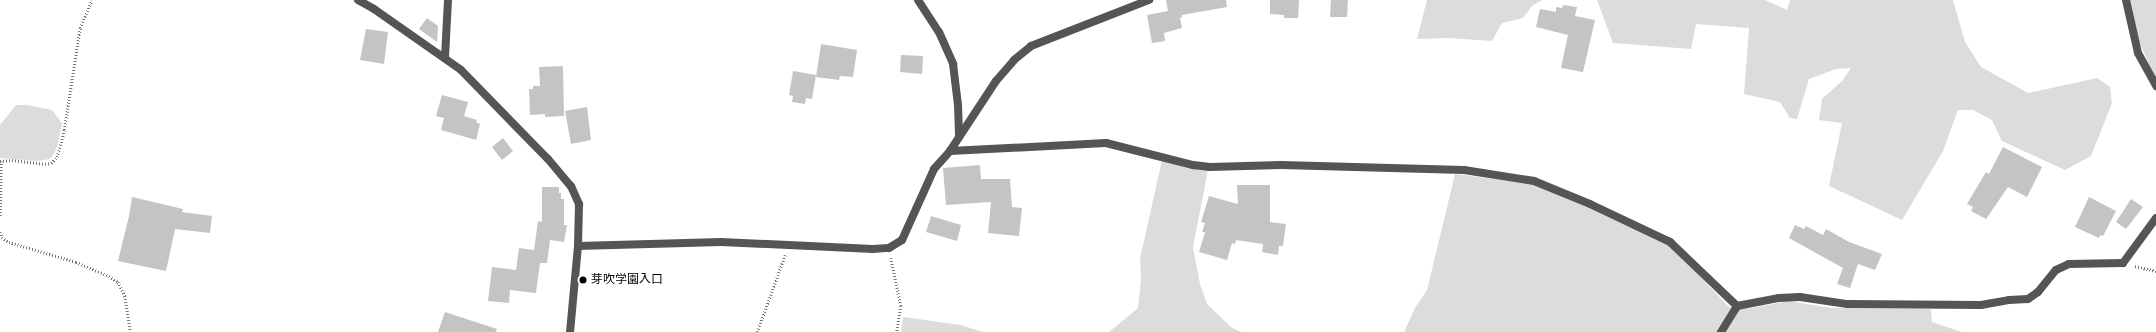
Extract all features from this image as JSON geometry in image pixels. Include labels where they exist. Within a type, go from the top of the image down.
[{"type":"street","points":[[358,0],[374,9],[445,57],[461,70],[548,159],[571,186],[579,204],[578,246],[570,332]]},
{"type":"street","points":[[445,57],[448,0]]},
{"type":"street","points":[[918,0],[940,32],[953,64],[958,105],[959,137]]},
{"type":"street","points":[[578,246],[721,242],[873,249],[888,248],[902,240],[934,169],[950,151],[996,81],[1014,60],[1031,46],[1149,0]]},
{"type":"street","points":[[2126,0],[2138,53],[2156,86]]},
{"type":"street","points":[[950,151],[1106,143],[1193,165],[1210,167],[1280,165],[1464,170],[1534,181],[1590,204],[1670,242],[1737,306]]},
{"type":"street","points":[[1721,332],[1737,306],[1779,298],[1800,297],[1847,304],[1981,305],[2009,300],[2028,299],[2038,292],[2056,270],[2069,264],[2123,263],[2156,218]]},
{"type":"path","points":[[0,216],[1,161],[12,160],[45,164],[50,163],[56,157],[64,130],[80,28],[92,0]]},
{"type":"path","points":[[0,232],[2,237],[9,242],[76,262],[109,276],[118,282],[125,296],[131,332]]},
{"type":"path","points":[[757,332],[789,244]]},
{"type":"path","points":[[888,248],[901,306],[897,332]]},
{"type":"path","points":[[2123,263],[2156,271]]},
{"type":"shaded area","points":[[1427,0],[1542,0],[1532,6],[1523,18],[1502,23],[1492,41],[1448,38],[1417,39]]},
{"type":"shaded area","points":[[1597,0],[1765,0],[1787,10],[1790,0],[1953,0],[1965,42],[1981,67],[2028,93],[2097,78],[2110,87],[2112,103],[2091,156],[2065,170],[2002,141],[1992,120],[1973,110],[1958,110],[1943,151],[1902,220],[1829,186],[1842,123],[1819,120],[1822,99],[1842,81],[1851,68],[1836,69],[1809,79],[1797,119],[1790,118],[1780,102],[1744,94],[1749,28],[1696,24],[1691,49],[1613,43]]},
{"type":"shaded area","points":[[2129,0],[2156,0],[2156,81],[2137,36]]},
{"type":"shaded area","points":[[16,105],[27,105],[52,110],[62,123],[58,144],[50,159],[37,161],[0,158],[0,125]]},
{"type":"shaded area","points":[[1162,160],[1208,170],[1193,247],[1200,284],[1207,304],[1232,328],[1241,332],[1109,332],[1138,308],[1141,280],[1140,259]]},
{"type":"shaded area","points":[[1455,174],[1535,184],[1656,234],[1696,272],[1728,306],[1733,308],[1718,332],[1404,332],[1415,308],[1427,290]]},
{"type":"shaded area","points":[[1788,301],[1832,308],[1931,309],[1932,322],[1962,332],[1724,332],[1738,309],[1752,308]]},
{"type":"shaded area","points":[[903,317],[961,325],[983,332],[901,332]]},
{"type":"building","points":[[1166,0],[1226,0],[1227,7],[1182,15],[1180,18],[1182,28],[1164,33],[1165,41],[1152,43],[1147,15],[1168,11]]},
{"type":"building","points":[[1270,0],[1299,0],[1298,18],[1284,18],[1284,15],[1270,14]]},
{"type":"building","points":[[1331,0],[1348,0],[1347,17],[1330,17]]},
{"type":"building","points":[[1563,5],[1577,7],[1575,16],[1595,20],[1583,72],[1561,68],[1568,35],[1536,27],[1540,9],[1556,12],[1556,7],[1562,8]]},
{"type":"building","points":[[427,18],[438,26],[437,42],[419,29]]},
{"type":"building","points":[[366,29],[388,32],[384,64],[360,60]]},
{"type":"building","points":[[821,44],[857,50],[853,77],[840,76],[839,80],[816,77]]},
{"type":"building","points":[[901,55],[923,56],[922,74],[900,72]]},
{"type":"building","points":[[563,66],[564,116],[545,117],[545,114],[530,115],[529,89],[533,89],[533,86],[540,86],[539,67]]},
{"type":"building","points":[[793,71],[816,75],[812,99],[806,98],[805,104],[792,102],[793,96],[789,95]]},
{"type":"building","points":[[442,95],[468,102],[464,116],[477,120],[476,122],[480,124],[476,140],[441,130],[444,118],[436,116]]},
{"type":"building","points":[[587,107],[591,140],[571,144],[565,111]]},
{"type":"building","points":[[503,138],[513,151],[502,160],[492,147]]},
{"type":"building","points":[[2003,147],[2042,167],[2027,197],[2008,187],[1986,219],[1971,211],[1973,207],[1967,204],[1986,172],[1989,174]]},
{"type":"building","points":[[980,165],[981,179],[1010,179],[1012,207],[1022,208],[1019,236],[988,233],[991,202],[946,205],[943,168]]},
{"type":"building","points":[[1237,185],[1270,185],[1270,222],[1286,224],[1283,246],[1279,246],[1278,255],[1262,252],[1263,244],[1236,240],[1235,244],[1232,243],[1227,260],[1199,252],[1205,232],[1202,232],[1205,223],[1201,222],[1209,196],[1238,204]]},
{"type":"building","points":[[542,187],[559,187],[561,199],[564,199],[564,225],[567,225],[564,242],[550,240],[547,263],[540,263],[536,293],[510,290],[509,303],[488,301],[492,267],[516,270],[519,248],[534,250],[538,221],[542,222]]},
{"type":"building","points":[[132,197],[183,209],[182,212],[212,216],[210,233],[175,229],[166,271],[118,261]]},
{"type":"building","points":[[2089,197],[2116,211],[2103,236],[2100,235],[2099,238],[2075,227]]},
{"type":"building","points":[[2131,199],[2143,207],[2126,229],[2116,222]]},
{"type":"building","points":[[931,216],[961,225],[957,241],[926,232]]},
{"type":"building","points":[[1795,225],[1804,229],[1806,226],[1823,235],[1826,229],[1849,242],[1882,254],[1875,270],[1858,264],[1850,288],[1837,284],[1843,268],[1789,238]]},
{"type":"building","points":[[445,312],[497,329],[496,332],[438,332]]},
{"type":"place","name":"芽吹学園入口","points":[[583,280]]}]
